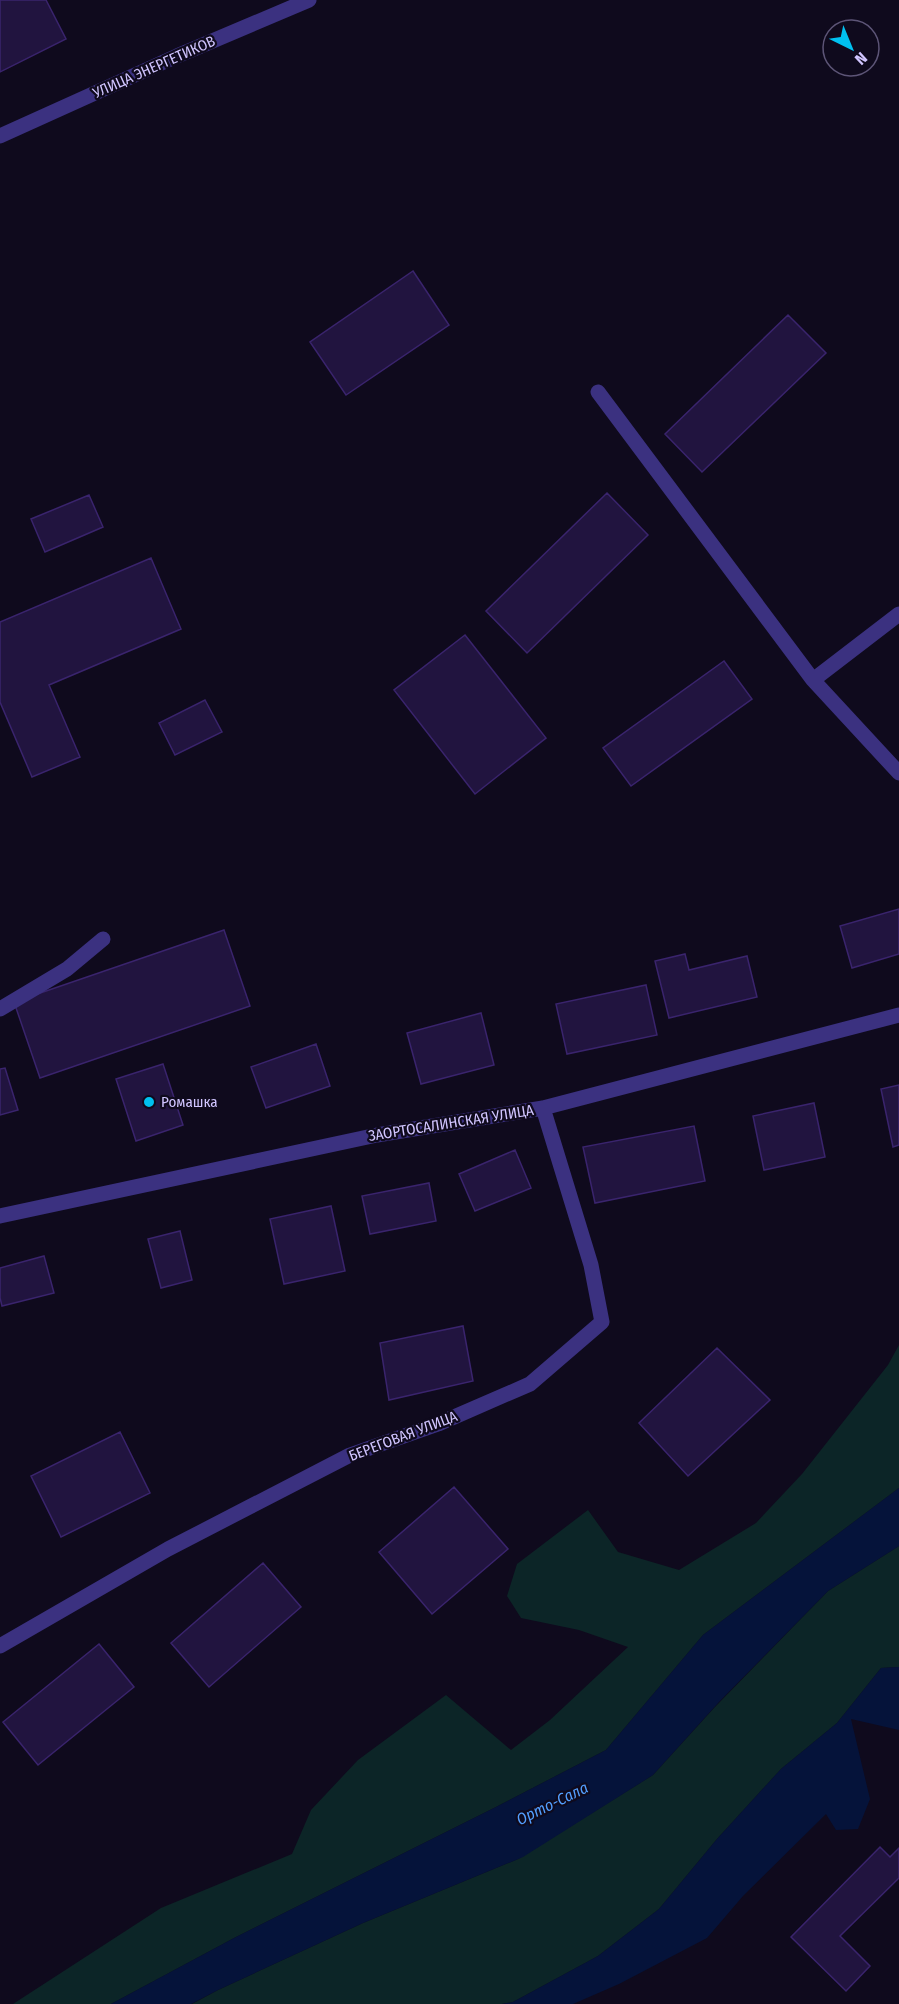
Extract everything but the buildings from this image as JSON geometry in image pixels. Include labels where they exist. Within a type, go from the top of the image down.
[{"type":"street","name":"УЛИЦА ЭНЕРГЕТИКОВ","points":[[0,136],[177,56],[309,0]]},
{"type":"street","points":[[598,392],[813,680],[899,773]]},
{"type":"street","points":[[813,680],[899,614]]},
{"type":"street","points":[[0,1009],[67,969],[103,939]]},
{"type":"street","name":"ЗАОРТОСАЛИНСКАЯ УЛИЦА","points":[[0,1216],[376,1135],[543,1108],[899,1015]]},
{"type":"street","name":"БЕРЕГОВАЯ УЛИЦА","points":[[0,1646],[168,1550],[350,1455],[438,1424],[530,1384],[602,1322],[591,1265],[543,1108]]},
{"type":"green space","points":[[899,1345],[899,1488],[703,1635],[606,1750],[236,1937],[111,2004],[13,2004],[161,1908],[292,1854],[311,1810],[358,1760],[446,1695],[511,1750],[550,1720],[628,1647],[579,1630],[521,1618],[507,1596],[517,1564],[588,1510],[618,1552],[679,1570],[756,1523],[802,1474],[888,1365]]},
{"type":"green space","points":[[899,1546],[899,1667],[881,1668],[837,1723],[781,1769],[717,1839],[659,1909],[598,1956],[513,2002],[502,2004],[192,2004],[363,1923],[518,1859],[653,1775],[714,1708],[828,1591]]},
{"type":"water","name":"Орто-Сала","points":[[899,1488],[899,1546],[828,1591],[719,1702],[653,1775],[523,1857],[363,1923],[191,2004],[111,2004],[236,1937],[606,1750],[703,1635]]},
{"type":"water","points":[[899,1667],[899,1730],[851,1719],[870,1799],[858,1829],[836,1830],[826,1814],[743,1896],[707,1938],[619,1984],[573,2004],[502,2004],[513,2002],[598,1956],[659,1909],[717,1839],[781,1769],[837,1723],[881,1668]]},
{"type":"place","name":"Ромашка","points":[[149,1102]]}]
